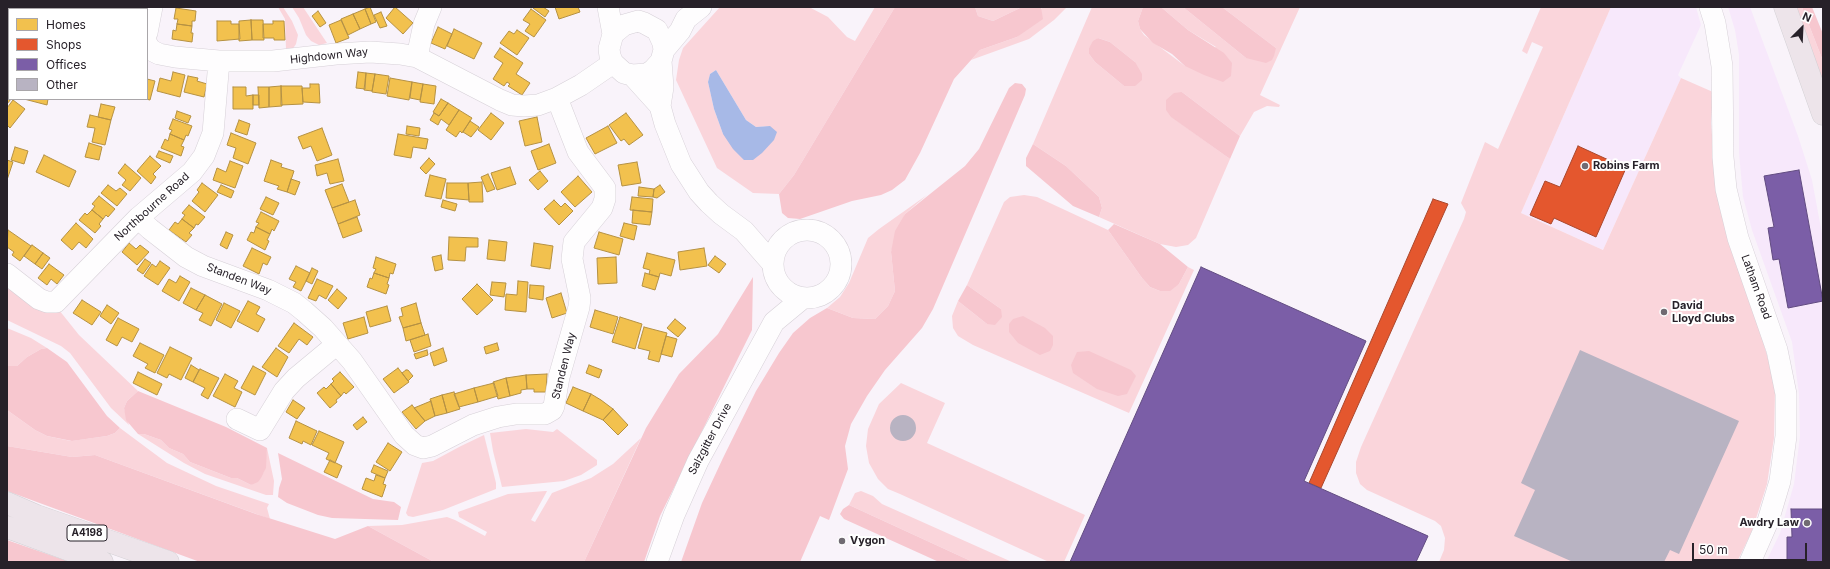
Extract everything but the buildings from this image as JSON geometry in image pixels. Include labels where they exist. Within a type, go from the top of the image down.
[{"type":"main road","points":[[1785,7],[1823,114]]},
{"type":"main road","name":"A4198","points":[[7,503],[168,562]]},
{"type":"main road","name":"A4198","points":[[7,527],[102,562]]},
{"type":"street","points":[[148,28],[152,7]]},
{"type":"street","points":[[417,57],[424,24],[431,7]]},
{"type":"street","points":[[608,7],[613,34],[609,49],[614,63],[624,73],[632,75],[647,74],[653,70],[694,13]]},
{"type":"street","points":[[620,7],[661,36],[664,78],[660,106],[665,124],[681,164],[690,179],[715,209],[744,231],[774,271],[782,289],[792,295],[803,298],[812,298],[822,295],[830,290],[836,282],[841,264],[839,253],[834,243],[826,236],[816,231],[806,230],[795,231],[786,236],[744,231]]},
{"type":"street","name":"Latham Road","points":[[1710,7],[1715,23],[1722,66],[1723,157],[1726,189],[1738,238],[1775,344],[1786,394],[1786,436],[1780,481],[1768,521],[1750,562]]},
{"type":"street","points":[[613,34],[624,25],[644,24],[694,13]]},
{"type":"street","name":"Highdown Way","points":[[148,46],[151,50],[159,54],[219,61],[273,61],[370,52],[417,57],[512,105],[529,106],[557,98],[581,85],[614,63]]},
{"type":"street","name":"Northbourne Road","points":[[7,274],[39,299],[47,302],[56,302],[138,218],[192,172],[199,164],[207,149],[214,124],[219,61]]},
{"type":"street","points":[[632,75],[660,106]]},
{"type":"street","name":"Standen Way","points":[[138,218],[155,234],[186,257],[203,266],[268,290],[294,304],[323,328],[356,367],[410,442],[420,447],[432,446],[449,436],[483,421],[507,415],[545,414],[552,410],[555,402],[559,377],[579,307],[580,298],[572,258],[573,247],[577,238],[602,208],[605,195],[605,188],[578,152],[557,98]]},
{"type":"street","name":"Salzgitter Drive","points":[[774,322],[774,253],[786,236]]},
{"type":"street","name":"Salzgitter Drive","points":[[657,562],[674,515],[698,461],[774,322],[803,298]]},
{"type":"street","points":[[237,419],[266,433],[284,391],[296,378],[337,344]]},
{"type":"shaded area","points":[[278,7],[283,7],[292,21],[298,35],[296,44],[292,50],[286,49],[285,19]]},
{"type":"shaded area","points":[[292,7],[303,7],[327,43],[319,45],[311,41],[306,35],[299,18]]},
{"type":"shaded area","points":[[720,7],[809,7],[828,17],[847,37],[855,41],[875,7],[895,7],[794,175],[779,194],[753,193],[717,168],[676,80],[679,60],[683,48]],"holes":[[[716,70],[746,120],[756,127],[770,126],[723,134],[714,109],[708,82],[710,74]]]},
{"type":"shaded area","points":[[895,7],[975,7],[978,16],[993,21],[1022,7],[1041,7],[1043,19],[1017,37],[980,50],[954,79],[920,153],[905,180],[892,190],[881,195],[852,201],[800,219],[788,218],[782,213],[779,194],[794,175]]},
{"type":"shaded area","points":[[975,7],[1022,7],[993,21],[978,16]]},
{"type":"shaded area","points":[[1041,7],[1067,7],[1054,20],[1029,39],[971,60],[980,50],[1017,37],[1042,8]]},
{"type":"shaded area","points":[[1092,7],[1143,7],[1138,21],[1140,29],[1144,35],[1185,66],[1216,47],[1188,30],[1161,7],[1183,7],[1246,58],[1276,48],[1222,7],[1300,7],[1260,95],[1280,105],[1279,107],[1267,106],[1254,112],[1240,136],[1182,92],[1172,117],[1230,159],[1196,238],[1188,245],[1176,247],[1160,244],[1099,217],[1102,208],[1099,197],[1066,166],[1033,144]],"holes":[[[1098,38],[1110,42],[1135,62],[1135,86],[1124,86],[1095,62],[1089,54],[1089,48]]]},
{"type":"shaded area","points":[[1143,7],[1161,7],[1188,30],[1224,53],[1232,63],[1231,76],[1223,82],[1204,75],[1185,66],[1172,54],[1153,43],[1140,29],[1138,21]]},
{"type":"shaded area","points":[[1183,7],[1222,7],[1276,48],[1272,60],[1266,63],[1246,58]]},
{"type":"shaded area","points":[[1541,7],[1611,7],[1521,213],[1603,250],[1681,78],[1713,92],[1711,123],[1715,169],[1770,366],[1775,392],[1774,438],[1767,484],[1752,531],[1737,562],[1439,562],[1444,550],[1445,538],[1441,526],[1435,521],[1367,490],[1360,484],[1356,473],[1356,462],[1361,447],[1464,219],[1466,212],[1461,203],[1485,142],[1498,149],[1543,47],[1532,42],[1527,54],[1522,51]]},
{"type":"shaded area","points":[[1611,7],[1696,7],[1701,25],[1678,75],[1681,78],[1603,250],[1521,213]]},
{"type":"shaded area","points":[[1728,7],[1750,7],[1798,136],[1812,180],[1823,239],[1823,562],[1766,562],[1780,533],[1794,484],[1800,436],[1799,394],[1792,342],[1752,230],[1743,197],[1739,153],[1739,55],[1735,30]]},
{"type":"shaded area","points":[[1795,7],[1802,7],[1823,61],[1823,81]]},
{"type":"shaded area","points":[[1802,7],[1812,7],[1823,34],[1823,61]]},
{"type":"shaded area","points":[[1098,38],[1110,42],[1135,62],[1142,74],[1142,80],[1135,86],[1124,86],[1095,62],[1089,54],[1089,48],[1093,41]]},
{"type":"shaded area","points":[[1015,83],[1022,84],[1026,89],[1025,95],[933,309],[922,328],[885,370],[867,396],[851,424],[845,446],[848,469],[829,520],[820,516],[800,562],[681,562],[702,503],[723,458],[756,391],[779,353],[793,333],[810,318],[827,308],[853,318],[875,319],[888,306],[895,291],[891,252],[895,231],[905,214],[965,166],[979,149],[1009,88]]},
{"type":"shaded area","points":[[1182,92],[1240,136],[1230,159],[1171,117],[1166,110],[1166,100],[1174,93]]},
{"type":"shaded area","points":[[1033,144],[1066,166],[1099,197],[1102,208],[1099,217],[1073,206],[1026,166],[1026,158]]},
{"type":"shaded area","points":[[927,195],[905,214],[891,252],[895,291],[888,306],[875,319],[853,318],[827,308],[840,297],[849,283],[868,238]]},
{"type":"shaded area","points":[[1024,195],[1037,197],[1108,230],[1150,287],[1160,291],[1179,284],[1188,267],[1194,270],[1129,413],[973,345],[958,336],[953,328],[952,316],[958,301],[987,324],[1001,309],[967,285],[1004,202],[1010,197]]},
{"type":"shaded area","points":[[1114,224],[1160,244],[1188,267],[1179,284],[1170,291],[1160,291],[1150,287],[1108,230]]},
{"type":"shaded area","points":[[753,277],[752,330],[660,516],[644,562],[584,562],[646,428],[679,374],[718,334]]},
{"type":"shaded area","points":[[7,282],[59,310],[79,335],[138,391],[127,401],[124,408],[129,425],[111,408],[70,353],[61,346],[7,320]]},
{"type":"shaded area","points":[[967,285],[1001,309],[1002,317],[995,325],[987,324],[958,301]]},
{"type":"shaded area","points":[[1023,316],[1045,328],[1053,336],[1053,345],[1050,351],[1040,355],[1018,343],[1009,332],[1009,324],[1013,319]]},
{"type":"shaded area","points":[[7,328],[31,338],[47,348],[41,349],[27,357],[17,366],[7,366]]},
{"type":"shaded area","points":[[47,348],[67,362],[107,416],[120,428],[115,433],[107,436],[72,441],[47,436],[35,430],[7,410],[7,366],[17,366],[27,357],[41,349]]},
{"type":"shaded area","points":[[1089,351],[1131,370],[1136,376],[1127,394],[1118,396],[1097,389],[1073,373],[1071,365],[1077,352]]},
{"type":"shaded area","points":[[901,383],[945,403],[927,443],[1085,515],[1064,562],[1049,562],[888,489],[878,479],[869,463],[866,446],[868,429],[879,404]]},
{"type":"shaded area","points":[[138,391],[226,427],[267,448],[266,468],[261,478],[258,482],[251,485],[237,478],[231,478],[190,462],[183,454],[169,448],[161,440],[144,434],[138,434],[126,420],[124,408],[127,401]]},
{"type":"shaded area","points":[[7,410],[35,430],[47,436],[71,441],[107,436],[115,433],[120,428],[167,463],[216,486],[269,504],[267,508],[270,519],[95,455],[72,457],[7,446]]},
{"type":"shaded area","points":[[526,429],[553,432],[557,429],[597,460],[597,465],[581,475],[564,481],[502,487],[490,433]]},
{"type":"shaded area","points":[[138,434],[144,434],[161,440],[169,448],[183,454],[190,462],[231,478],[237,478],[251,485],[264,472],[267,448],[274,481],[273,495],[266,495],[205,474],[184,463]]},
{"type":"shaded area","points":[[484,435],[496,483],[496,489],[443,510],[413,517],[408,516],[406,513],[422,463],[433,461]]},
{"type":"shaded area","points":[[641,438],[584,562],[434,562],[368,526],[402,525],[447,517],[485,536],[487,532],[459,517],[458,512],[508,494],[547,491],[531,520],[535,522],[552,493],[591,478],[613,464]]},
{"type":"shaded area","points":[[7,446],[72,457],[95,455],[256,514],[335,539],[368,526],[434,562],[200,562],[7,491]]},
{"type":"shaded area","points":[[278,453],[373,499],[394,502],[401,507],[398,520],[332,518],[318,515],[287,503],[278,497],[282,479]]},
{"type":"shaded area","points":[[861,491],[873,496],[882,504],[1012,562],[973,562],[849,505],[855,493]]},
{"type":"shaded area","points":[[849,505],[973,562],[939,562],[844,519],[840,514],[843,509]]},
{"type":"shaded area","points":[[7,540],[70,562],[7,562]]},
{"type":"water","points":[[716,70],[746,120],[756,127],[770,126],[777,132],[774,140],[753,160],[744,160],[733,149],[723,134],[714,109],[708,82],[710,74]]},
{"type":"place","name":"Robins Farm","points":[[1585,166]]},
{"type":"place","name":"David Lloyd Clubs","points":[[1664,312]]},
{"type":"place","name":"Awdry Law","points":[[1807,523]]},
{"type":"place","name":"Vygon","points":[[842,541]]}]
